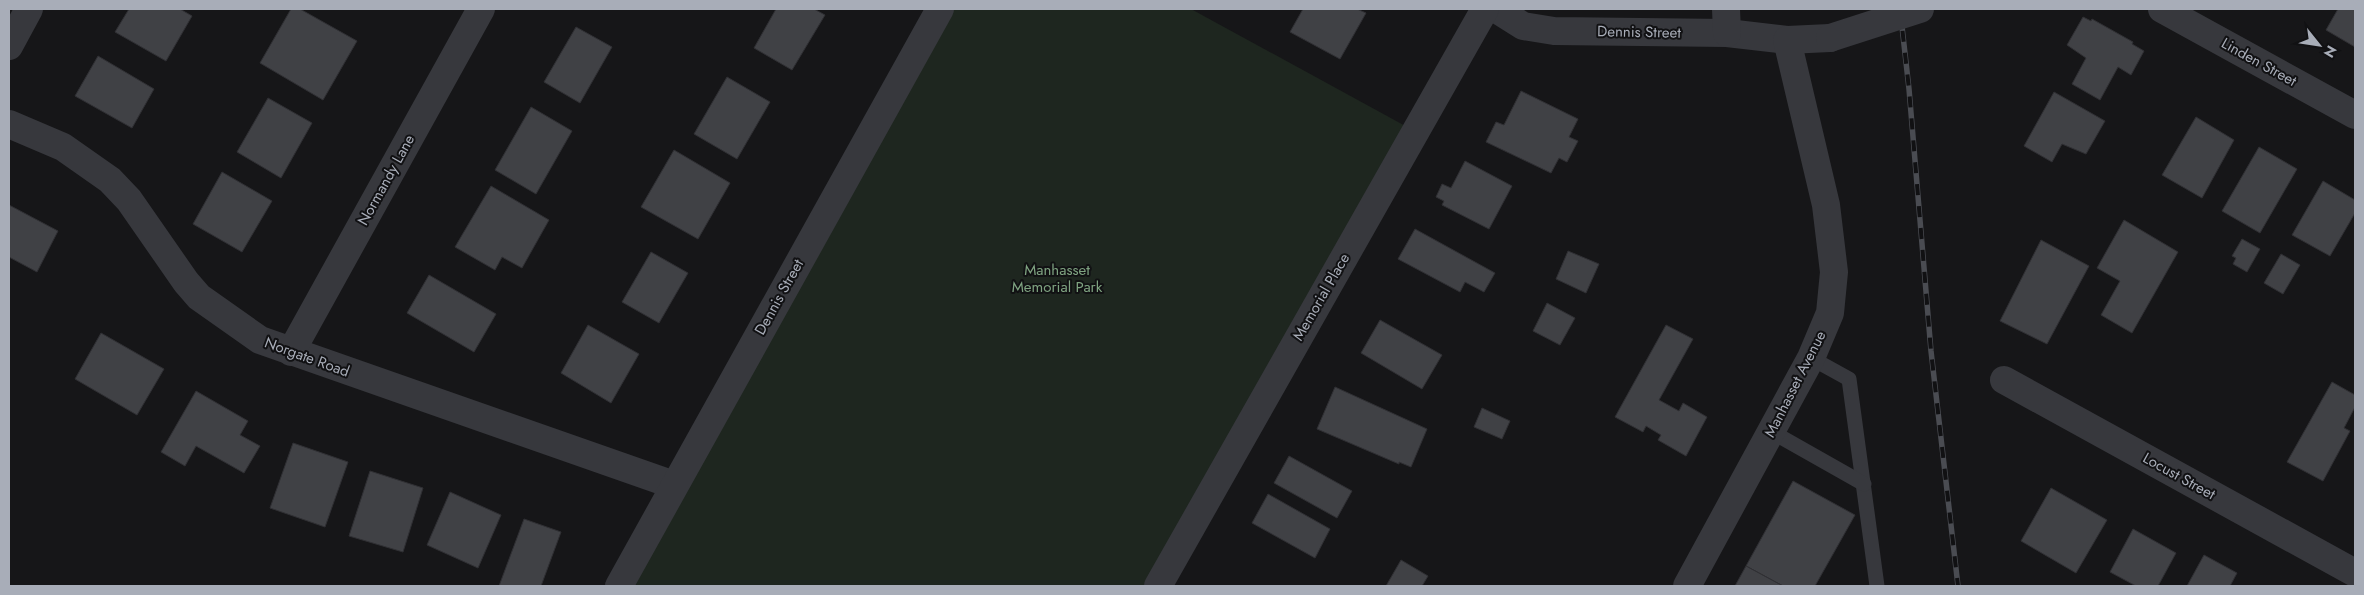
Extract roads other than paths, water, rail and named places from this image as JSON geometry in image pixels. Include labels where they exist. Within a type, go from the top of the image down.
[{"type":"street","points":[[9,46],[29,9]]},
{"type":"street","name":"Normandy Lane","points":[[290,352],[481,9]]},
{"type":"street","name":"Dennis Street","points":[[618,586],[940,9]]},
{"type":"street","name":"Memorial Place","points":[[1158,586],[1485,9]]},
{"type":"street","name":"Dennis Street","points":[[1496,9],[1523,26],[1554,31],[1726,21],[1787,40],[1830,38],[1920,9]]},
{"type":"street","name":"Linden Street","points":[[2162,9],[2355,115]]},
{"type":"street","name":"Manhasset Avenue","points":[[1687,586],[1812,358],[1830,313],[1834,272],[1826,205],[1787,40]]},
{"type":"street","name":"Norgate Road","points":[[9,124],[63,147],[110,180],[129,200],[186,282],[199,297],[250,334],[290,352],[674,486]]},
{"type":"street","name":"Locust Street","points":[[2004,380],[2355,573]]},
{"type":"lane","points":[[1812,358],[1849,379],[1878,586]]},
{"type":"lane","points":[[1772,432],[1864,484]]},
{"type":"railway","points":[[1900,9],[1909,89],[1931,351],[1958,586]]},
{"type":"park label","name":"Manhasset Memorial Park","points":[[1057,278]]}]
